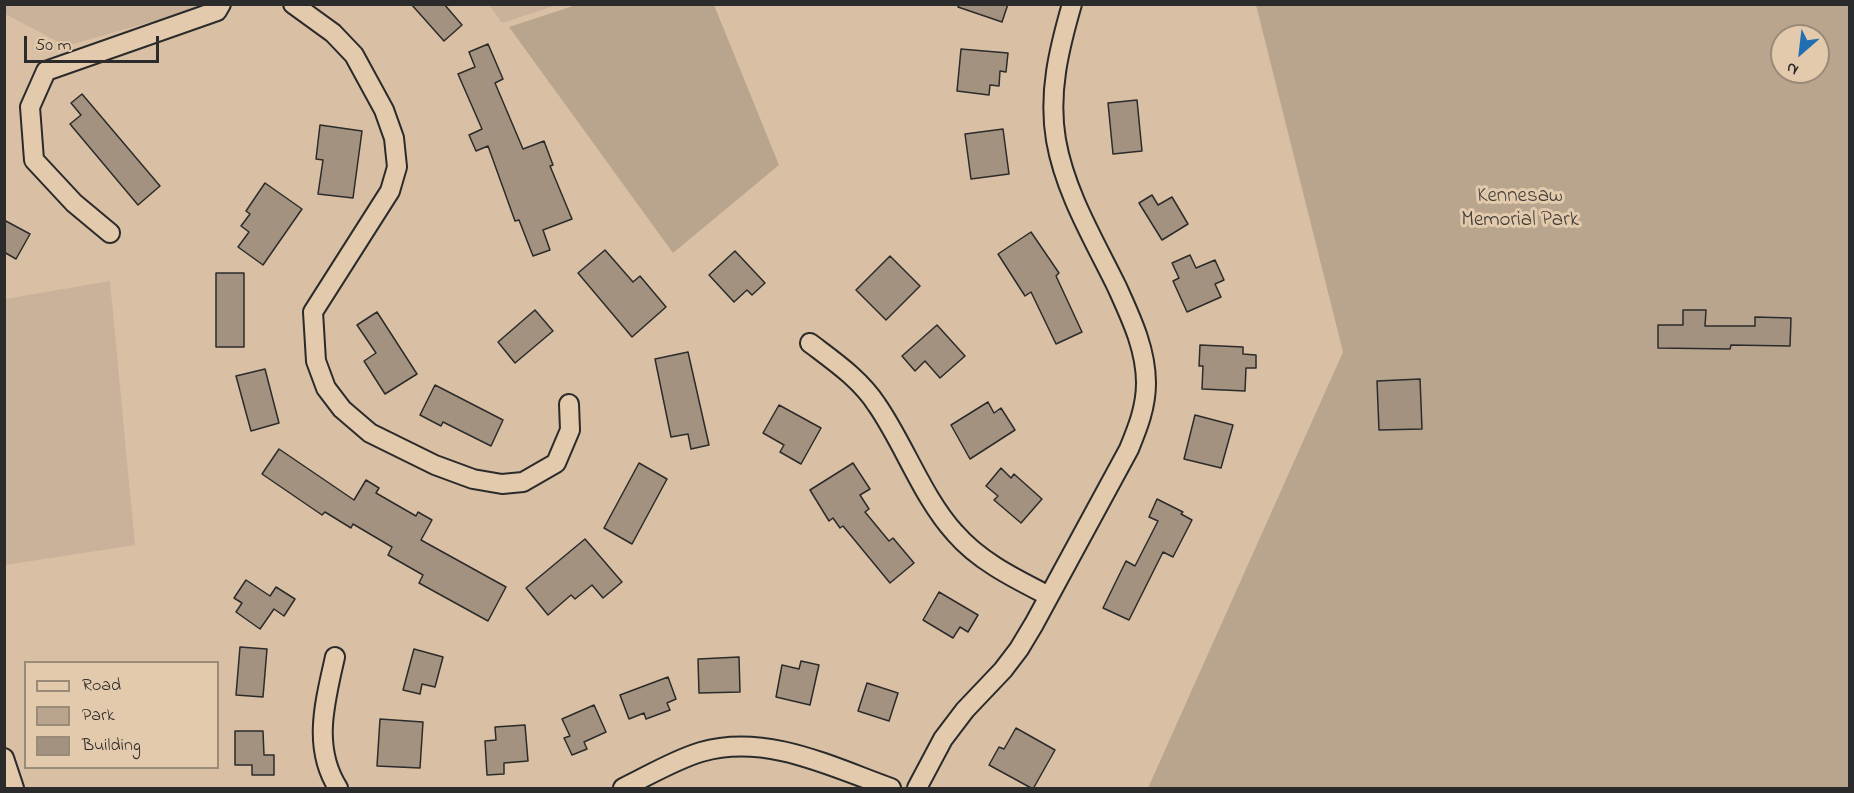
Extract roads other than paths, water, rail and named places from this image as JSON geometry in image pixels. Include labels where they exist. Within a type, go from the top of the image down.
[{"type":"street","points":[[110,233],[74,202],[34,160],[30,107],[46,71],[217,11],[221,4]]},
{"type":"street","points":[[293,4],[333,33],[354,55],[384,110],[394,138],[397,168],[390,191],[313,312],[316,361],[326,388],[342,409],[370,433],[435,465],[473,479],[502,484],[523,482],[556,463],[570,430],[569,404]]},
{"type":"street","points":[[917,789],[944,739],[965,710],[1003,670],[1019,649],[1129,449],[1144,406],[1146,382],[1140,340],[1069,188],[1056,139],[1053,105],[1056,69],[1072,4]]},
{"type":"street","points":[[810,343],[865,388],[878,406],[940,515],[955,534],[989,562],[1049,596]]},
{"type":"street","points":[[334,657],[324,708],[322,747],[328,770],[338,789]]},
{"type":"street","points":[[623,789],[703,751],[741,747],[796,754],[891,789]]},
{"type":"street","points":[[4,758],[14,789]]},
{"type":"park label","name":"Kennesaw Memorial Park","points":[[1520,210]]}]
